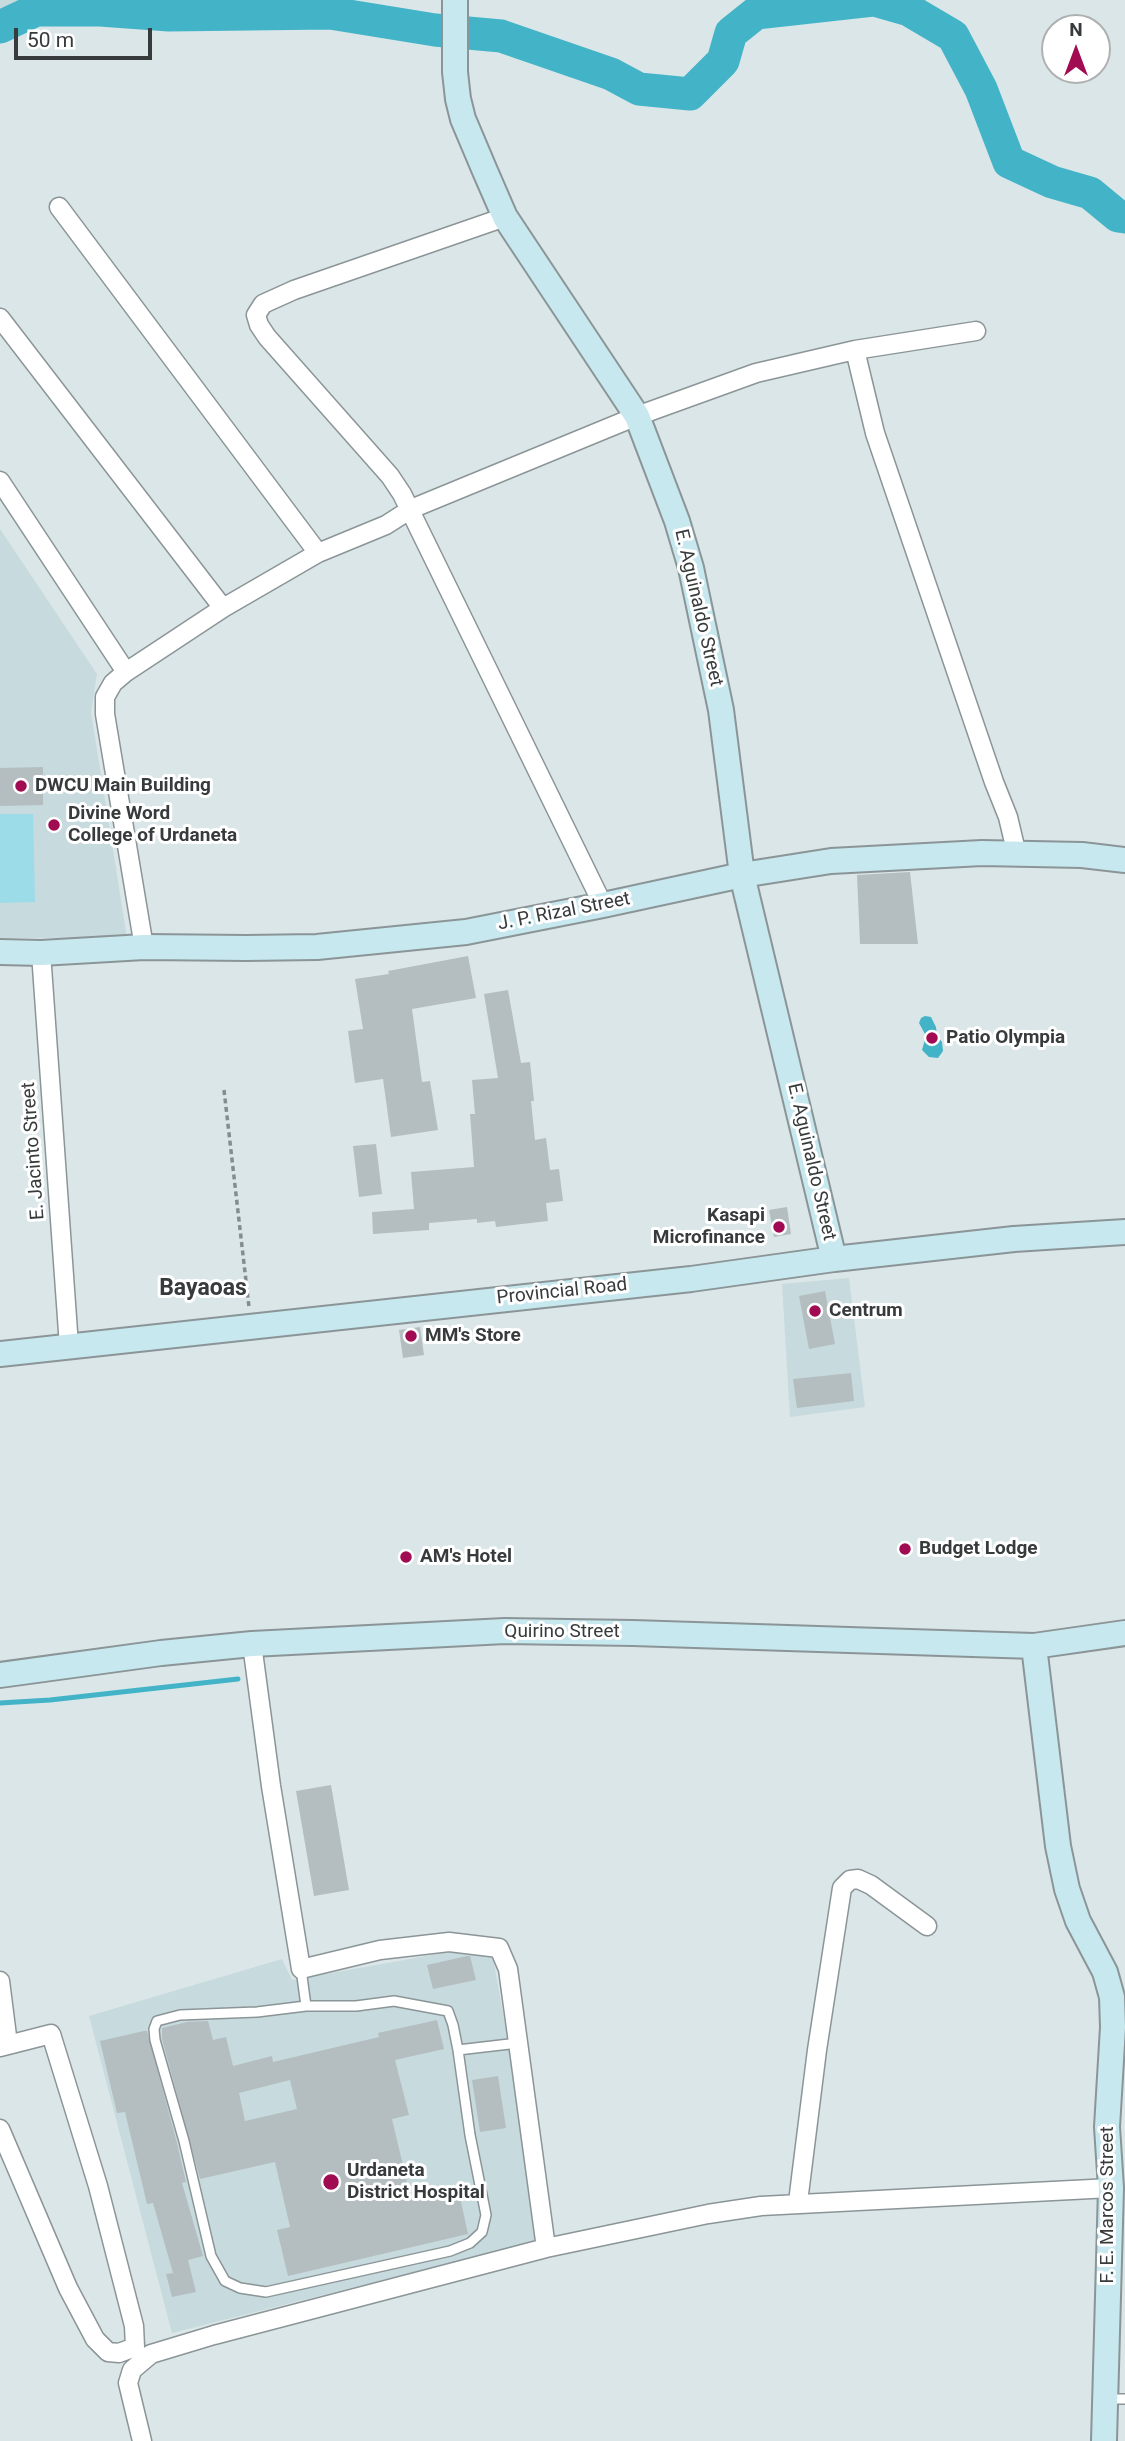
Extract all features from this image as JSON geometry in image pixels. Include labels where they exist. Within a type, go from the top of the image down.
[{"type":"street","name":"E. Aguinaldo Street","points":[[456,0],[455,72],[463,119],[505,217],[637,416],[677,521],[691,568],[722,710],[742,875],[834,1259]]},
{"type":"street","points":[[59,207],[318,553]]},
{"type":"street","points":[[505,217],[294,290],[263,304],[256,315],[258,326],[390,476],[411,509],[603,905]]},
{"type":"street","points":[[0,318],[223,608]]},
{"type":"street","points":[[144,947],[104,714],[104,697],[126,671],[223,608],[318,553],[386,525],[411,509],[637,416],[756,373],[855,350],[976,331]]},
{"type":"street","points":[[855,350],[875,433],[1008,817],[1017,855]]},
{"type":"street","points":[[0,481],[126,671]]},
{"type":"street","name":"J. P. Rizal Street","points":[[0,952],[41,953],[144,947],[317,947],[466,932],[742,875],[831,860],[982,853],[1082,855],[1125,860]]},
{"type":"street","name":"E. Jacinto Street","points":[[41,953],[69,1346]]},
{"type":"street","name":"Provincial Road","points":[[0,1354],[691,1279],[834,1259],[1014,1239],[1125,1232]]},
{"type":"street","name":"Quirino Street","points":[[0,1675],[161,1653],[252,1644],[505,1631],[1034,1646],[1125,1633]]},
{"type":"street","points":[[252,1644],[271,1786],[301,1969],[380,1950],[449,1942],[499,1948],[508,1969],[546,2248]]},
{"type":"street","name":"F. E. Marcos Street","points":[[1034,1646],[1058,1846],[1067,1889],[1078,1921],[1105,1972],[1112,1997],[1113,2027],[1107,2127],[1111,2188],[1115,2399],[1104,2441]]},
{"type":"street","points":[[799,2202],[817,2050],[842,1888],[850,1880],[858,1879],[871,1885],[927,1926]]},
{"type":"street","points":[[0,1981],[4,2046],[51,2034],[98,2186],[134,2326],[135,2347],[118,2353],[107,2351],[95,2339],[68,2288],[0,2129]]},
{"type":"street","points":[[142,2441],[128,2383],[132,2370],[151,2354],[546,2248],[708,2214],[799,2202],[1111,2188]]},
{"type":"lane","points":[[301,1969],[306,2006]]},
{"type":"lane","points":[[394,2001],[448,2011],[458,2050],[470,2135],[486,2215],[482,2232],[470,2243],[450,2251],[266,2292],[240,2288],[225,2281],[211,2256],[184,2141],[155,2040],[155,2029],[158,2021],[180,2015],[257,2012],[306,2006],[356,2006],[394,2001]]},
{"type":"lane","points":[[458,2050],[518,2043]]},
{"type":"path","points":[[224,1090],[251,1326]]},
{"type":"shaded area","points":[[0,0],[37,0],[0,12]]},
{"type":"shaded area","name":"Divine Word College of Urdaneta","points":[[0,529],[97,674],[91,712],[127,938],[0,938]]},
{"type":"shaded area","points":[[0,814],[33,814],[35,902],[0,903]]},
{"type":"shaded area","name":"Patio Olympia","points":[[925,1016],[931,1017],[937,1036],[942,1042],[943,1051],[938,1058],[929,1057],[922,1050],[926,1036],[919,1023]]},
{"type":"shaded area","points":[[849,1278],[865,1407],[790,1417],[782,1284]]},
{"type":"shaded area","name":"Urdaneta District Hospital","points":[[460,1950],[484,1951],[493,1958],[523,2124],[537,2241],[172,2333],[89,2016],[282,1959],[292,1980]]},
{"type":"building","name":"DWCU Main Building","points":[[43,767],[43,805],[0,806],[0,768]]},
{"type":"building","points":[[910,872],[918,944],[860,944],[857,875]]},
{"type":"building","points":[[468,956],[476,998],[412,1009],[422,1082],[430,1081],[438,1130],[391,1137],[383,1079],[355,1083],[348,1031],[363,1029],[355,979]]},
{"type":"building","points":[[508,990],[521,1063],[530,1062],[535,1140],[546,1138],[550,1170],[559,1169],[563,1201],[546,1203],[548,1221],[496,1227],[495,1221],[477,1223],[477,1219],[429,1223],[429,1230],[373,1234],[372,1212],[414,1209],[411,1172],[474,1167],[470,1114],[475,1114],[472,1080],[498,1078],[484,994]]},
{"type":"building","points":[[376,1144],[382,1194],[359,1197],[353,1146]]},
{"type":"building","points":[[787,1207],[791,1234],[774,1237],[769,1210]]},
{"type":"building","name":"Centrum","points":[[825,1291],[835,1344],[809,1349],[799,1296]]},
{"type":"building","points":[[420,1327],[424,1355],[403,1358],[399,1330]]},
{"type":"building","points":[[851,1373],[854,1401],[797,1408],[793,1379]]},
{"type":"building","points":[[331,1785],[349,1890],[314,1896],[296,1791]]},
{"type":"building","points":[[470,1956],[476,1980],[433,1989],[427,1965]]},
{"type":"building","points":[[437,2020],[444,2049],[395,2060],[409,2115],[392,2119],[411,2199],[458,2188],[468,2234],[288,2276],[277,2230],[290,2227],[275,2162],[200,2179],[162,2039],[162,2028],[187,2022],[208,2021],[213,2040],[226,2037],[233,2066],[272,2056],[273,2062],[379,2037],[378,2033]],"holes":[[[290,2080],[297,2109],[245,2121],[239,2093]]]},
{"type":"building","points":[[147,2031],[177,2143],[186,2182],[182,2183],[203,2256],[188,2260],[196,2292],[172,2297],[166,2274],[173,2273],[153,2203],[147,2204],[125,2112],[117,2113],[100,2041]]},
{"type":"building","points":[[498,2076],[506,2128],[480,2132],[472,2080]]},
{"type":"waterway","points":[[0,27],[36,10],[100,10],[169,15],[330,13],[435,30],[501,36],[611,74],[639,89],[690,94],[723,61],[731,33],[756,13],[873,0]]},
{"type":"waterway","points":[[874,0],[909,10],[953,36],[981,89],[1009,162],[1052,182],[1090,193],[1118,216],[1125,217]]},
{"type":"waterway","points":[[0,1703],[238,1679]]},
{"type":"place","name":"DWCU Main Building","points":[[21,786]]},
{"type":"place","name":"Divine Word College of Urdaneta","points":[[54,825]]},
{"type":"place","name":"Patio Olympia","points":[[932,1038]]},
{"type":"place","name":"Kasapi Microfinance","points":[[779,1227]]},
{"type":"place","name":"Centrum","points":[[815,1311]]},
{"type":"place","name":"MM's Store","points":[[411,1336]]},
{"type":"place","name":"Budget Lodge","points":[[905,1549]]},
{"type":"place","name":"AM's Hotel","points":[[406,1557]]},
{"type":"place","name":"Urdaneta District Hospital","points":[[331,2182]]},
{"type":"district","name":"Bayaoas","points":[[203,1289]]}]
